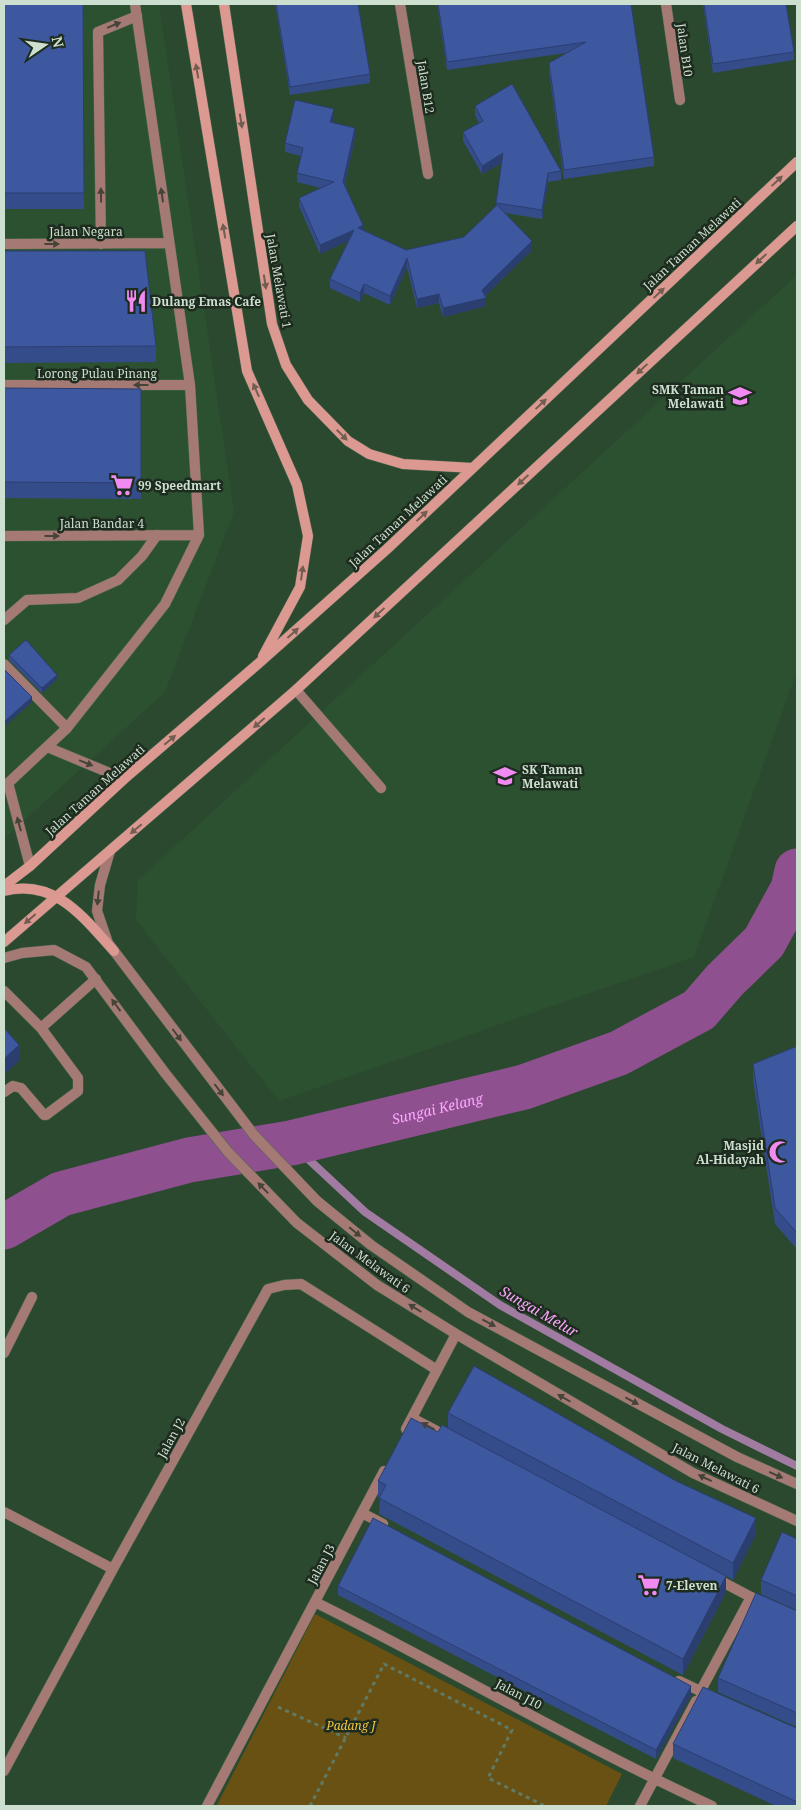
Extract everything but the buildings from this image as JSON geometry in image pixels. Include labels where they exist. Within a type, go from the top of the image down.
[{"type":"main road","points":[[186,4],[247,370],[297,485],[308,536],[300,587],[259,663]]},
{"type":"main road","name":"Jalan Melawati 1","points":[[224,4],[272,324],[286,364],[308,400],[348,441],[369,454],[402,464],[473,468]]},
{"type":"main road","name":"Jalan Taman Melawati","points":[[4,886],[30,866],[124,778],[259,663],[473,468],[797,162]]},
{"type":"main road","points":[[4,942],[296,690],[797,226]]},
{"type":"main road","points":[[4,891],[18,888],[38,890],[57,896],[78,913],[114,951]]},
{"type":"street","points":[[30,866],[6,785],[67,728],[165,604],[200,535],[190,386],[135,4]]},
{"type":"street","name":"Jalan B12","points":[[400,4],[428,174]]},
{"type":"street","name":"Jalan B10","points":[[666,4],[680,100]]},
{"type":"street","points":[[101,244],[98,32],[137,16]]},
{"type":"street","name":"Jalan Negara","points":[[4,244],[169,243]]},
{"type":"street","name":"Lorong Pulau Pinang","points":[[4,385],[190,386]]},
{"type":"street","points":[[4,620],[27,600],[78,598],[118,580],[142,556],[157,535]]},
{"type":"street","name":"Jalan Bandar 4","points":[[4,536],[200,535]]},
{"type":"street","points":[[4,664],[67,728]]},
{"type":"street","points":[[296,690],[382,788]]},
{"type":"street","points":[[47,747],[124,778]]},
{"type":"street","name":"Jalan Melawati 6","points":[[110,851],[100,884],[97,911],[108,943],[254,1136],[317,1201],[372,1245],[468,1312],[737,1457],[797,1484]]},
{"type":"street","name":"Jalan Melawati 6","points":[[4,958],[22,953],[54,950],[86,967],[228,1152],[297,1223],[377,1285],[456,1334],[693,1473],[797,1521]]},
{"type":"street","points":[[41,1028],[96,979]]},
{"type":"street","points":[[4,990],[41,1028],[78,1078],[78,1090],[44,1115],[20,1088],[13,1086],[4,1092]]},
{"type":"street","name":"Jalan J2","points":[[4,1771],[268,1289],[284,1284],[301,1284],[437,1370]]},
{"type":"street","points":[[4,1353],[32,1297]]},
{"type":"street","points":[[403,1435],[456,1334]]},
{"type":"street","points":[[412,1418],[456,1441]]},
{"type":"street","name":"Jalan J3","points":[[207,1806],[389,1461]]},
{"type":"street","points":[[4,1512],[113,1569]]},
{"type":"street","points":[[362,1513],[396,1531]]},
{"type":"street","points":[[708,1574],[751,1598],[774,1608]]},
{"type":"street","points":[[640,1806],[751,1598]]},
{"type":"street","name":"Jalan J10","points":[[315,1602],[396,1642],[654,1780],[712,1806]]},
{"type":"street","points":[[667,1674],[718,1700]]},
{"type":"path","points":[[310,1806],[384,1664],[512,1730],[488,1778],[545,1806]]},
{"type":"path","points":[[263,1700],[346,1738]]},
{"type":"shaded area","points":[[4,4],[159,4],[234,512],[165,692],[4,839]]},
{"type":"shaded area","name":"SK Taman Melawati","points":[[797,275],[797,671],[694,957],[279,1101],[136,920],[138,880]]},
{"type":"green space","name":"Padang J","points":[[315,1614],[622,1774],[606,1806],[217,1805]]},
{"type":"waterway","name":"Sungai Kelang","points":[[4,1227],[61,1194],[189,1160],[291,1143],[524,1087],[619,1053],[699,1010],[725,980],[764,942],[793,889],[797,871]]},
{"type":"waterway","name":"Sungai Melur","points":[[291,1143],[365,1212],[500,1305],[722,1429],[797,1466]]},
{"type":"place","name":"Dulang Emas Cafe","points":[[136,301]]},
{"type":"place","name":"SMK Taman Melawati","points":[[740,396]]},
{"type":"place","name":"99 Speedmart","points":[[122,485]]},
{"type":"place","name":"SK Taman Melawati","points":[[505,776]]},
{"type":"place","name":"Masjid Al-Hidayah","points":[[780,1152]]},
{"type":"place","name":"7-Eleven","points":[[649,1585]]}]
